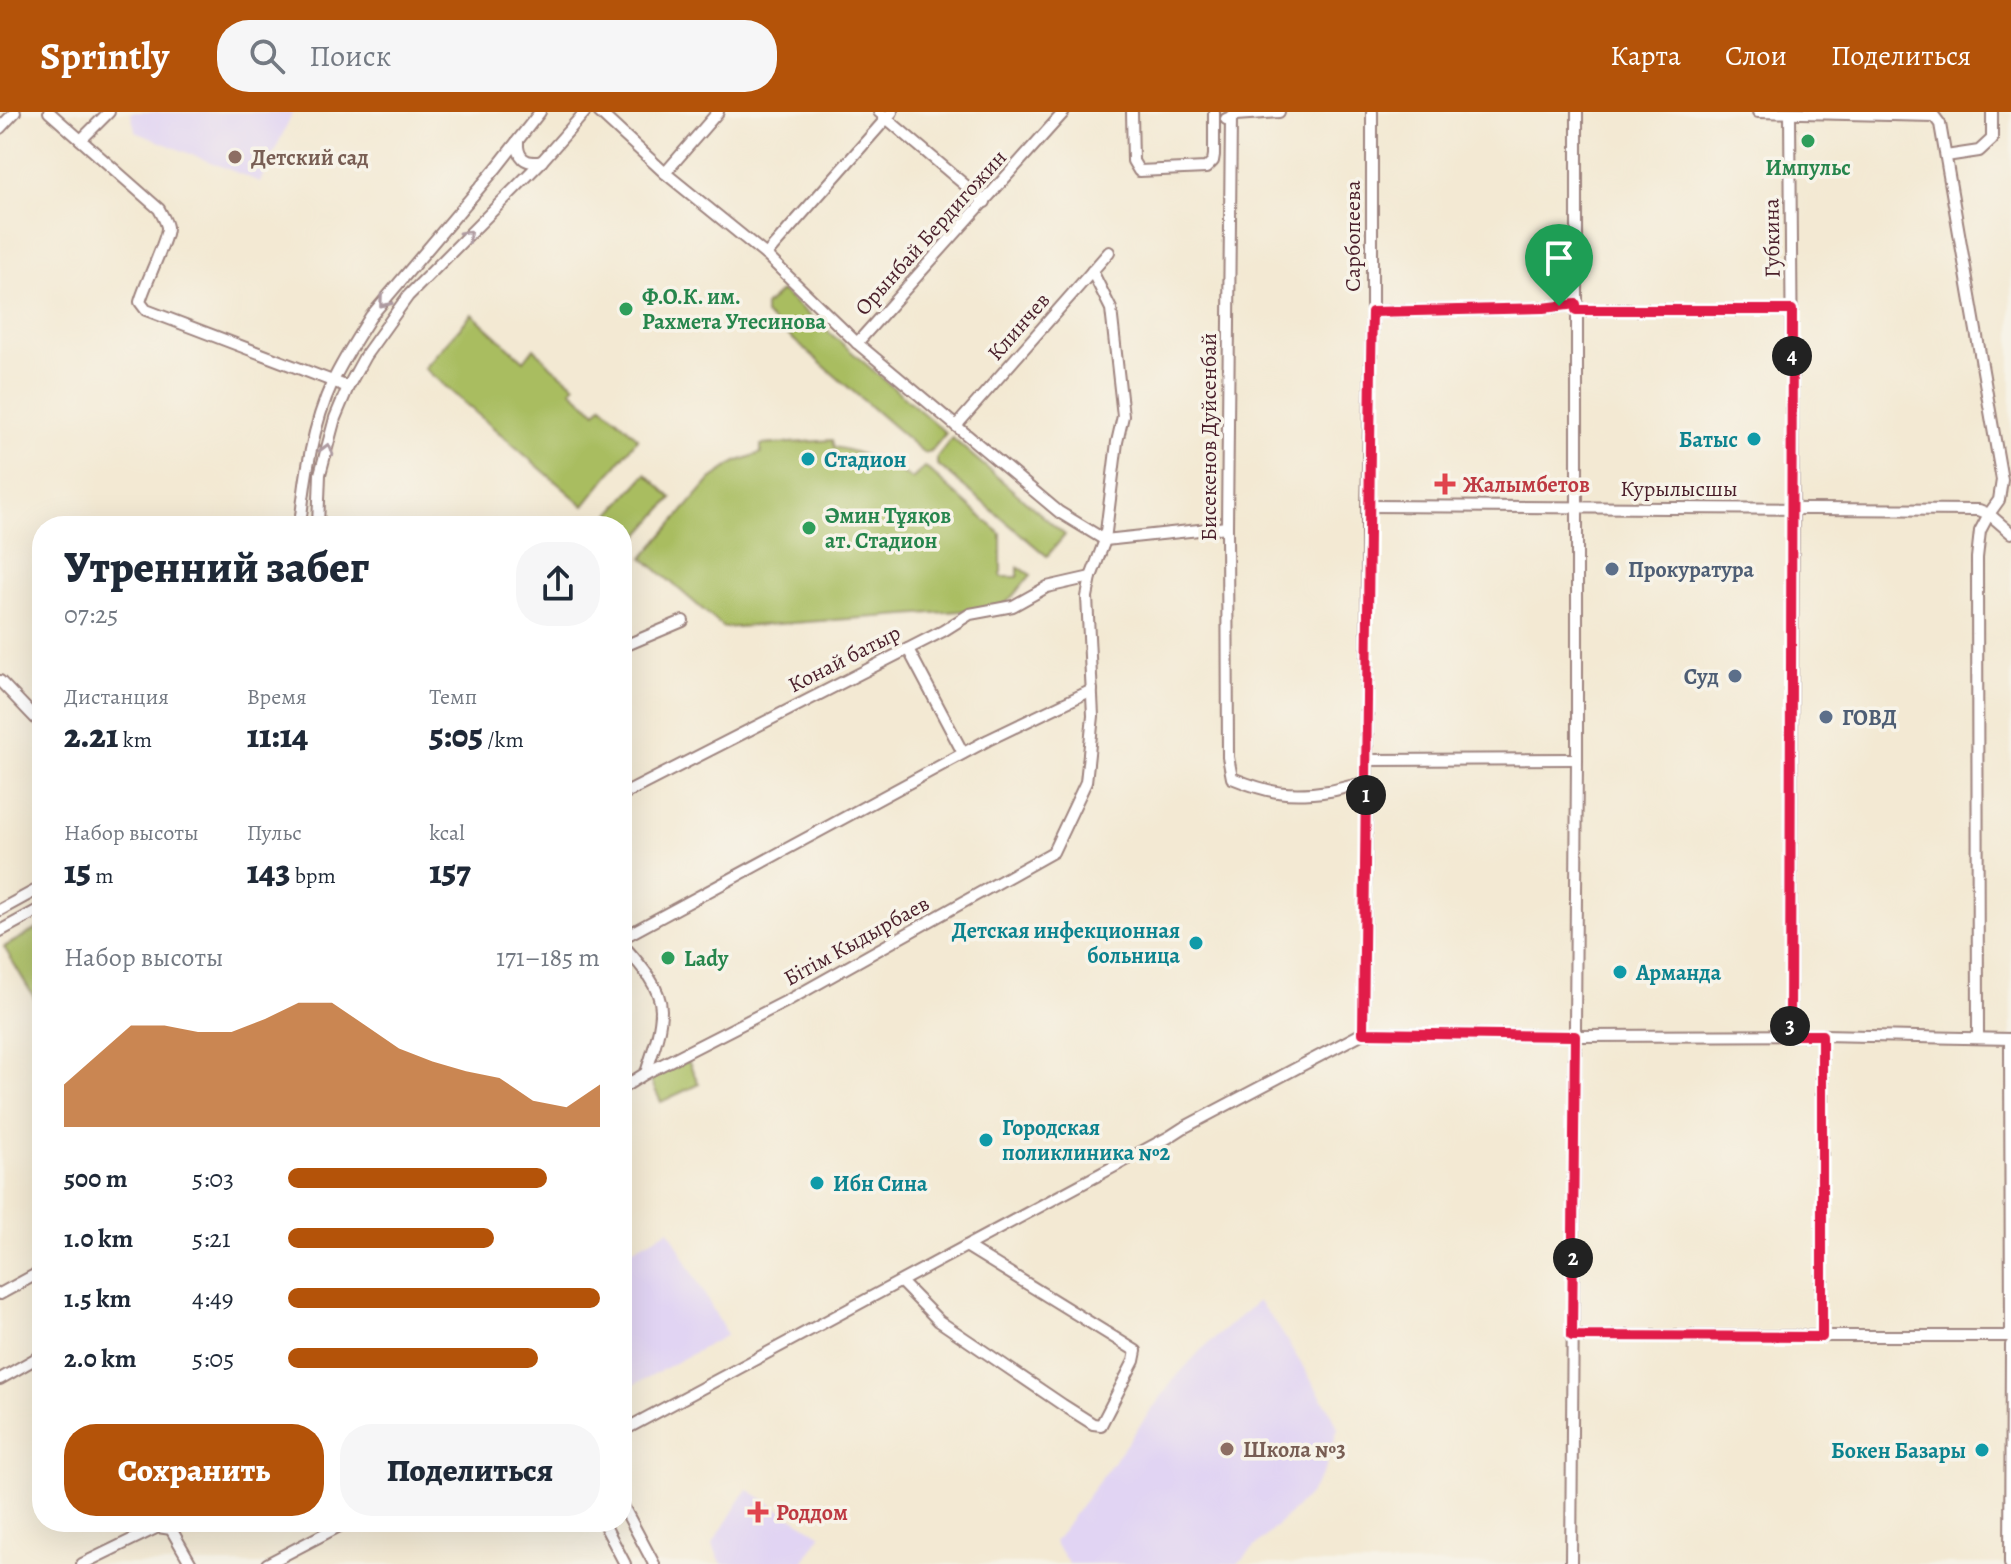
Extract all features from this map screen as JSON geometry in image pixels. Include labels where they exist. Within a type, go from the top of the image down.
[{"type":"street","points":[[0,128],[15,112]]},
{"type":"street","points":[[49,112],[159,209],[166,223],[167,233],[140,302],[146,310],[348,387]]},
{"type":"street","points":[[81,140],[109,112]]},
{"type":"street","points":[[301,516],[305,475],[321,414],[334,381],[371,316],[540,112]]},
{"type":"street","points":[[318,516],[320,474],[335,418],[365,356],[408,296],[542,161],[585,112]]},
{"type":"street","points":[[599,112],[665,173],[766,255],[857,343],[1043,500],[1105,540],[1227,527]]},
{"type":"street","points":[[665,173],[718,112]]},
{"type":"street","name":"Орынбай Бердигожин","points":[[857,343],[1064,112]]},
{"type":"street","points":[[1132,112],[1133,161],[1139,171],[1206,168],[1214,155],[1214,116],[1231,118],[1235,115],[1279,112]]},
{"type":"street","name":"Сарбопеева","points":[[1363,1033],[1372,112]]},
{"type":"street","points":[[1571,1564],[1577,759],[1577,112]]},
{"type":"street","points":[[1758,112],[1934,116],[1940,124],[2002,480],[1999,500],[1980,531],[1977,558],[1978,1037]]},
{"type":"street","points":[[1946,156],[1979,151],[1992,139],[1992,112]]},
{"type":"street","name":"Губкина","points":[[1790,113],[1793,509],[1790,1035]]},
{"type":"street","points":[[766,255],[886,114],[985,202]]},
{"type":"street","name":"Бисекенов Дуйсенбай","points":[[1231,118],[1227,527],[1228,757],[1232,778],[1253,787],[1289,795],[1366,784]]},
{"type":"street","points":[[518,141],[523,160],[532,163],[542,161]]},
{"type":"street","name":"Клинчев","points":[[956,426],[1109,252]]},
{"type":"street","name":"Бiтiм Кыдырбаев","points":[[632,1082],[787,1001],[1053,852],[1086,782],[1093,716],[1087,597],[1105,540],[1123,416],[1111,309],[1092,271]]},
{"type":"street","points":[[1372,312],[1576,307],[1792,310]]},
{"type":"street","name":"Курылысшы","points":[[1367,506],[1979,510],[1989,514]]},
{"type":"street","points":[[1989,514],[2011,533]]},
{"type":"street","name":"Конай батыр","points":[[632,790],[908,649],[970,614],[1013,606],[1047,587],[1091,577]]},
{"type":"street","points":[[632,643],[683,621]]},
{"type":"street","points":[[908,649],[963,753]]},
{"type":"street","points":[[0,681],[32,715]]},
{"type":"street","points":[[632,935],[963,753],[1092,690]]},
{"type":"street","points":[[1367,760],[1577,759]]},
{"type":"street","points":[[0,910],[32,892]]},
{"type":"street","points":[[0,931],[32,913]]},
{"type":"street","points":[[632,955],[653,985],[661,1007],[658,1032],[646,1073]]},
{"type":"street","points":[[632,1426],[1363,1033],[2010,1039],[2011,1334],[1572,1336]]},
{"type":"street","points":[[1822,1035],[1822,1337]]},
{"type":"street","points":[[901,1282],[939,1321],[1063,1405],[1093,1424],[1101,1425],[1134,1361],[1136,1351],[966,1246]]},
{"type":"street","points":[[0,1294],[32,1276]]},
{"type":"street","points":[[2010,1564],[2011,1345]]},
{"type":"street","points":[[0,1379],[32,1361]]},
{"type":"street","points":[[632,1523],[654,1564]]},
{"type":"street","points":[[82,1564],[148,1532]]},
{"type":"street","points":[[173,1532],[191,1564]]},
{"type":"street","points":[[267,1564],[328,1532]]},
{"type":"street","points":[[608,1532],[625,1564]]},
{"type":"shaded area","name":"Детский сад","points":[[130,112],[293,112],[260,182],[136,132]]},
{"type":"shaded area","points":[[669,1230],[727,1335],[632,1386],[632,1250]]},
{"type":"shaded area","name":"Школа №3","points":[[1258,1301],[1279,1328],[1338,1428],[1325,1470],[1308,1496],[1237,1564],[1069,1564],[1054,1542],[1175,1378],[1202,1349]]},
{"type":"shaded area","name":"Роддом","points":[[747,1489],[821,1535],[802,1564],[722,1564],[712,1545]]},
{"type":"green space","points":[[781,291],[946,433],[931,451],[924,453],[765,315],[765,306]]},
{"type":"green space","points":[[472,314],[524,361],[534,348],[575,385],[571,390],[596,412],[602,405],[638,438],[584,506],[424,368]]},
{"type":"green space","points":[[952,438],[1065,535],[1047,556],[937,464],[937,457]]},
{"type":"green space","name":"Әмин Тұяқов ат. Стадион","points":[[832,440],[834,447],[874,459],[912,479],[925,467],[1001,534],[1001,577],[1018,577],[1018,567],[1031,575],[1002,608],[724,628],[643,558],[711,479],[736,462],[761,453],[761,445]]},
{"type":"green space","points":[[646,474],[672,498],[632,544],[632,516],[608,516]]},
{"type":"green space","points":[[32,932],[32,994],[4,947]]},
{"type":"green space","points":[[688,1061],[699,1084],[661,1102],[650,1079]]},
{"type":"place","name":"Импульс","points":[[1808,141]]},
{"type":"place","name":"Детский сад","points":[[235,157]]},
{"type":"place","name":"Ф.О.К. им. Рахмета Утесинова","points":[[626,309]]},
{"type":"place","name":"Батыс","points":[[1754,439]]},
{"type":"place","name":"Стадион","points":[[808,459]]},
{"type":"place","name":"Жалымбетов","points":[[1445,484]]},
{"type":"place","name":"Әмин Тұяқов ат. Стадион","points":[[809,528]]},
{"type":"place","name":"Прокуратура","points":[[1612,569]]},
{"type":"place","name":"Суд","points":[[1735,676]]},
{"type":"place","name":"ГОВД","points":[[1826,717]]},
{"type":"place","name":"Детская инфекционная больница","points":[[1196,943]]},
{"type":"place","name":"Lady","points":[[668,958]]},
{"type":"place","name":"Арманда","points":[[1620,972]]},
{"type":"place","name":"Городская поликлиника №2","points":[[986,1140]]},
{"type":"place","name":"Ибн Сина","points":[[817,1183]]},
{"type":"place","name":"Школа №3","points":[[1227,1449]]},
{"type":"place","name":"Бокен Базары","points":[[1982,1450]]},
{"type":"place","name":"Роддом","points":[[758,1512]]},
{"type":"route","points":[[1576,304],[1576,310],[1792,310],[1790,1035],[1822,1035],[1822,1337],[1572,1336],[1575,1036],[1363,1033],[1367,506],[1372,312],[1559,306],[1576,304]]}]
